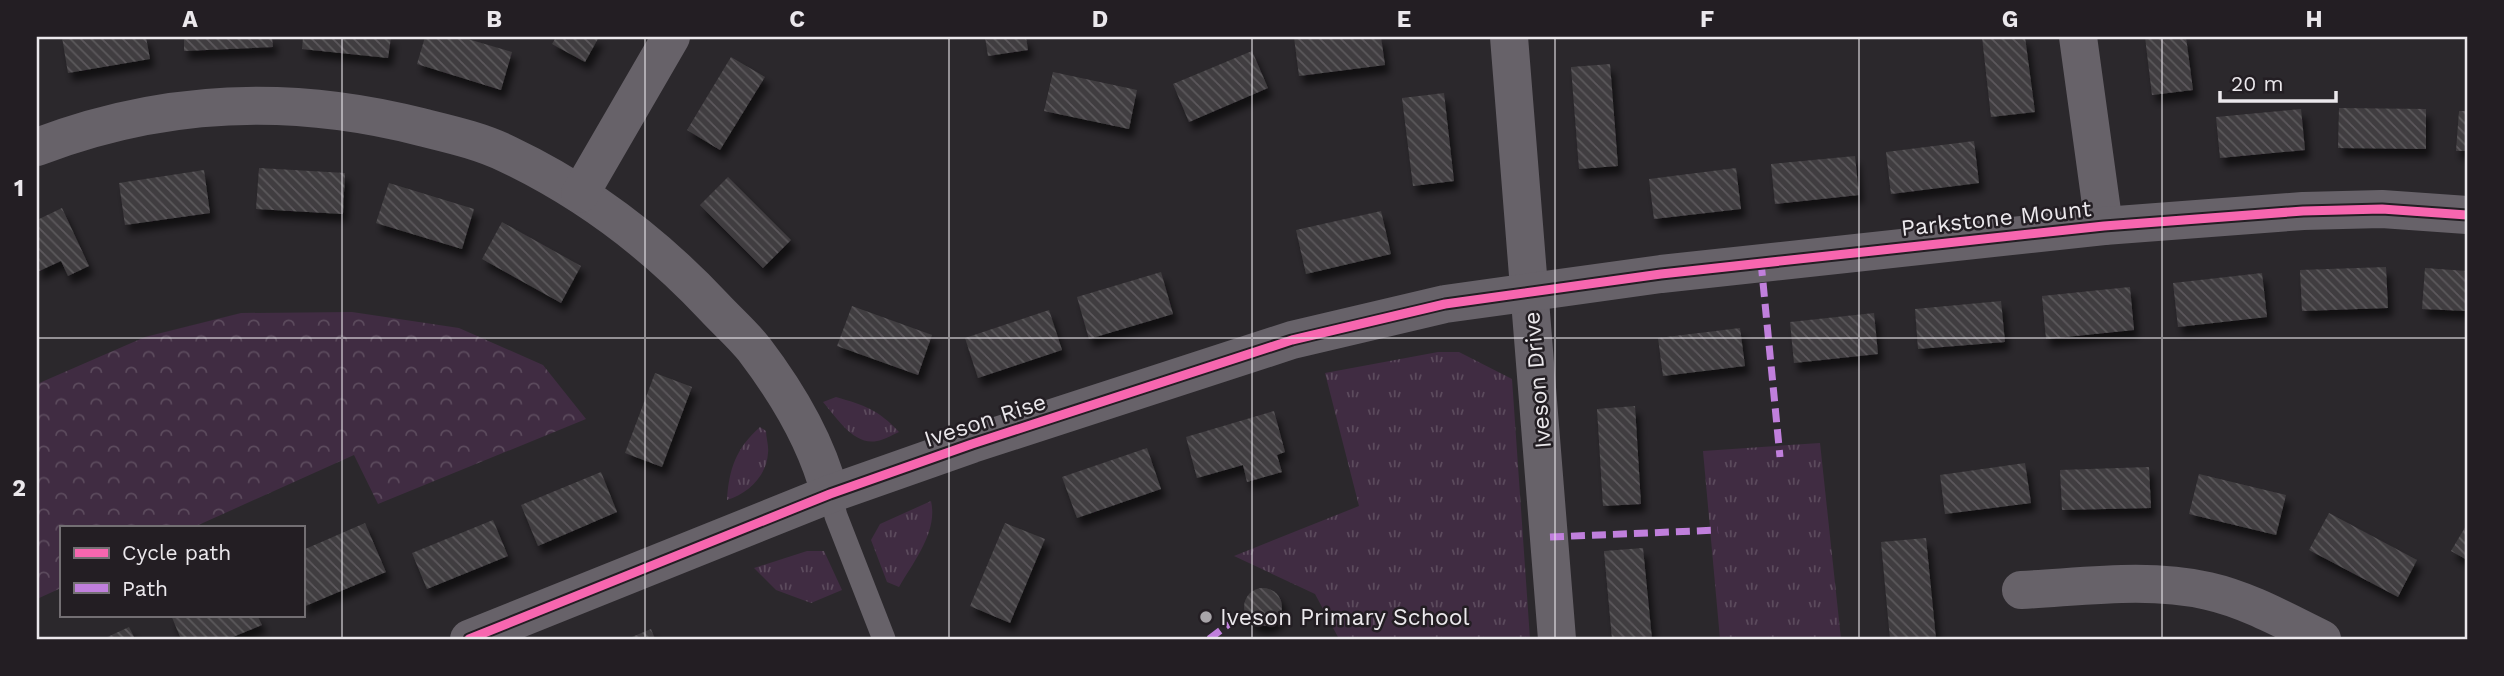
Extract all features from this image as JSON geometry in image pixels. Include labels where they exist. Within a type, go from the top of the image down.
[{"type":"street","points":[[580,194],[671,37]]},
{"type":"street","name":"Iveson Drive","points":[[1509,37],[1557,639]]},
{"type":"street","points":[[2078,37],[2104,226]]},
{"type":"street","points":[[37,147],[62,137],[125,120],[174,111],[299,105],[380,116],[449,134],[505,153],[580,194],[636,234],[699,290],[754,349],[792,406],[825,474],[830,494]]},
{"type":"street","name":"Parkstone Mount","points":[[1530,290],[1827,254],[2104,226],[2303,211],[2382,209],[2467,215]]},
{"type":"street","name":"Iveson Rise","points":[[469,639],[830,494],[972,444],[1292,340],[1445,304],[1530,290]]},
{"type":"street","points":[[2021,590],[2159,584],[2209,591],[2260,608],[2322,639]]},
{"type":"lane","points":[[830,494],[884,639]]},
{"type":"green space","points":[[352,312],[459,328],[543,365],[586,419],[378,504],[354,455],[196,526],[60,526],[60,588],[37,599],[37,384],[145,337],[241,313]]},
{"type":"green space","points":[[1438,352],[1459,352],[1512,379],[1530,639],[1339,639],[1315,594],[1234,556],[1359,506],[1325,373]]},
{"type":"green space","points":[[836,397],[870,409],[885,418],[899,432],[877,441],[853,435],[823,402]]},
{"type":"green space","points":[[760,427],[766,431],[768,448],[764,469],[748,489],[727,500],[735,460],[745,443]]},
{"type":"green space","points":[[1820,443],[1841,639],[1720,639],[1703,451]]},
{"type":"green space","points":[[931,501],[931,524],[918,557],[899,587],[887,582],[871,540],[880,524]]},
{"type":"green space","points":[[807,551],[824,551],[842,590],[811,603],[776,590],[754,568]]},
{"type":"building","points":[[62,37],[146,37],[150,59],[68,73]]},
{"type":"building","points":[[184,37],[272,37],[273,47],[184,51]]},
{"type":"building","points":[[303,37],[391,37],[388,58],[302,49]]},
{"type":"building","points":[[425,37],[461,37],[512,52],[501,90],[417,64]]},
{"type":"building","points":[[556,37],[599,37],[585,62],[552,44]]},
{"type":"building","points":[[985,37],[1026,37],[1028,50],[988,56]]},
{"type":"building","points":[[1294,37],[1381,37],[1385,65],[1299,76]]},
{"type":"building","points":[[1982,37],[2025,37],[2035,112],[1991,117]]},
{"type":"building","points":[[2145,37],[2186,37],[2193,90],[2152,95]]},
{"type":"building","points":[[1252,51],[1268,88],[1189,122],[1173,84]]},
{"type":"building","points":[[731,57],[765,77],[720,150],[687,130]]},
{"type":"building","points":[[1610,64],[1618,166],[1579,169],[1571,67]]},
{"type":"building","points":[[1053,72],[1137,90],[1129,129],[1044,111]]},
{"type":"building","points":[[1444,93],[1454,181],[1413,186],[1402,98]]},
{"type":"building","points":[[2339,108],[2426,109],[2426,149],[2338,148]]},
{"type":"building","points":[[2301,109],[2305,150],[2220,158],[2216,117]]},
{"type":"building","points":[[2459,111],[2467,111],[2467,151],[2456,151]]},
{"type":"building","points":[[1974,141],[1979,183],[1891,194],[1886,152]]},
{"type":"building","points":[[1855,156],[1859,195],[1775,204],[1771,164]]},
{"type":"building","points":[[259,168],[345,173],[343,214],[256,209]]},
{"type":"building","points":[[1736,168],[1741,209],[1654,219],[1649,179]]},
{"type":"building","points":[[204,170],[210,213],[125,225],[119,183]]},
{"type":"building","points":[[728,177],[791,240],[763,268],[700,205]]},
{"type":"building","points":[[389,183],[474,209],[462,249],[376,223]]},
{"type":"building","points":[[62,208],[89,266],[68,276],[61,261],[37,272],[37,220]]},
{"type":"building","points":[[1381,211],[1391,254],[1306,274],[1296,230]]},
{"type":"building","points":[[502,222],[581,266],[561,303],[482,259]]},
{"type":"building","points":[[2386,267],[2388,308],[2302,311],[2300,270]]},
{"type":"building","points":[[2425,268],[2467,271],[2467,311],[2422,309]]},
{"type":"building","points":[[1161,272],[1173,314],[1089,339],[1077,297]]},
{"type":"building","points":[[2262,273],[2267,317],[2178,327],[2173,283]]},
{"type":"building","points":[[2130,287],[2134,330],[2046,339],[2042,296]]},
{"type":"building","points":[[2001,301],[2005,342],[1918,349],[1915,309]]},
{"type":"building","points":[[852,306],[932,335],[918,375],[837,346]]},
{"type":"building","points":[[1049,310],[1062,350],[978,378],[965,338]]},
{"type":"building","points":[[1874,313],[1878,354],[1794,363],[1790,322]]},
{"type":"building","points":[[1740,328],[1745,366],[1663,376],[1658,338]]},
{"type":"building","points":[[655,373],[692,387],[662,467],[625,453]]},
{"type":"building","points":[[1635,406],[1641,504],[1603,506],[1597,409]]},
{"type":"building","points":[[1274,411],[1285,452],[1277,455],[1282,472],[1247,482],[1243,465],[1197,478],[1186,437]]},
{"type":"building","points":[[1147,448],[1161,489],[1077,518],[1062,477]]},
{"type":"building","points":[[2025,463],[2031,503],[1945,514],[1940,475]]},
{"type":"building","points":[[2149,467],[2151,508],[2062,510],[2060,470]]},
{"type":"building","points":[[601,472],[617,512],[538,546],[521,505]]},
{"type":"building","points":[[2199,474],[2286,495],[2276,535],[2189,514]]},
{"type":"building","points":[[2329,513],[2417,560],[2398,597],[2309,550]]},
{"type":"building","points":[[493,520],[508,556],[427,589],[412,553]]},
{"type":"building","points":[[365,523],[386,572],[304,607],[304,550]]},
{"type":"building","points":[[1005,523],[1045,539],[1010,623],[970,606]]},
{"type":"building","points":[[2467,524],[2467,560],[2451,551]]},
{"type":"building","points":[[1926,538],[1936,639],[1890,639],[1881,542]]},
{"type":"building","points":[[1643,548],[1652,639],[1612,639],[1604,551]]},
{"type":"building","points":[[1263,588],[1276,594],[1282,607],[1276,620],[1263,626],[1250,620],[1244,607],[1250,594]]},
{"type":"building","points":[[171,616],[258,616],[262,625],[228,639],[181,639]]},
{"type":"building","points":[[129,627],[135,639],[103,639]]},
{"type":"building","points":[[651,629],[655,639],[627,639]]},
{"type":"marked path","points":[[1761,262],[1780,457]]},
{"type":"marked path","points":[[1550,537],[1718,530]]},
{"type":"marked path","points":[[1209,639],[1229,624]]},
{"type":"cycle path","points":[[469,639],[830,494],[972,444],[1292,340],[1445,304],[1661,274],[2104,226],[2303,211],[2382,209],[2467,215]]},
{"type":"place","name":"Iveson Primary School","points":[[1206,617]]}]
